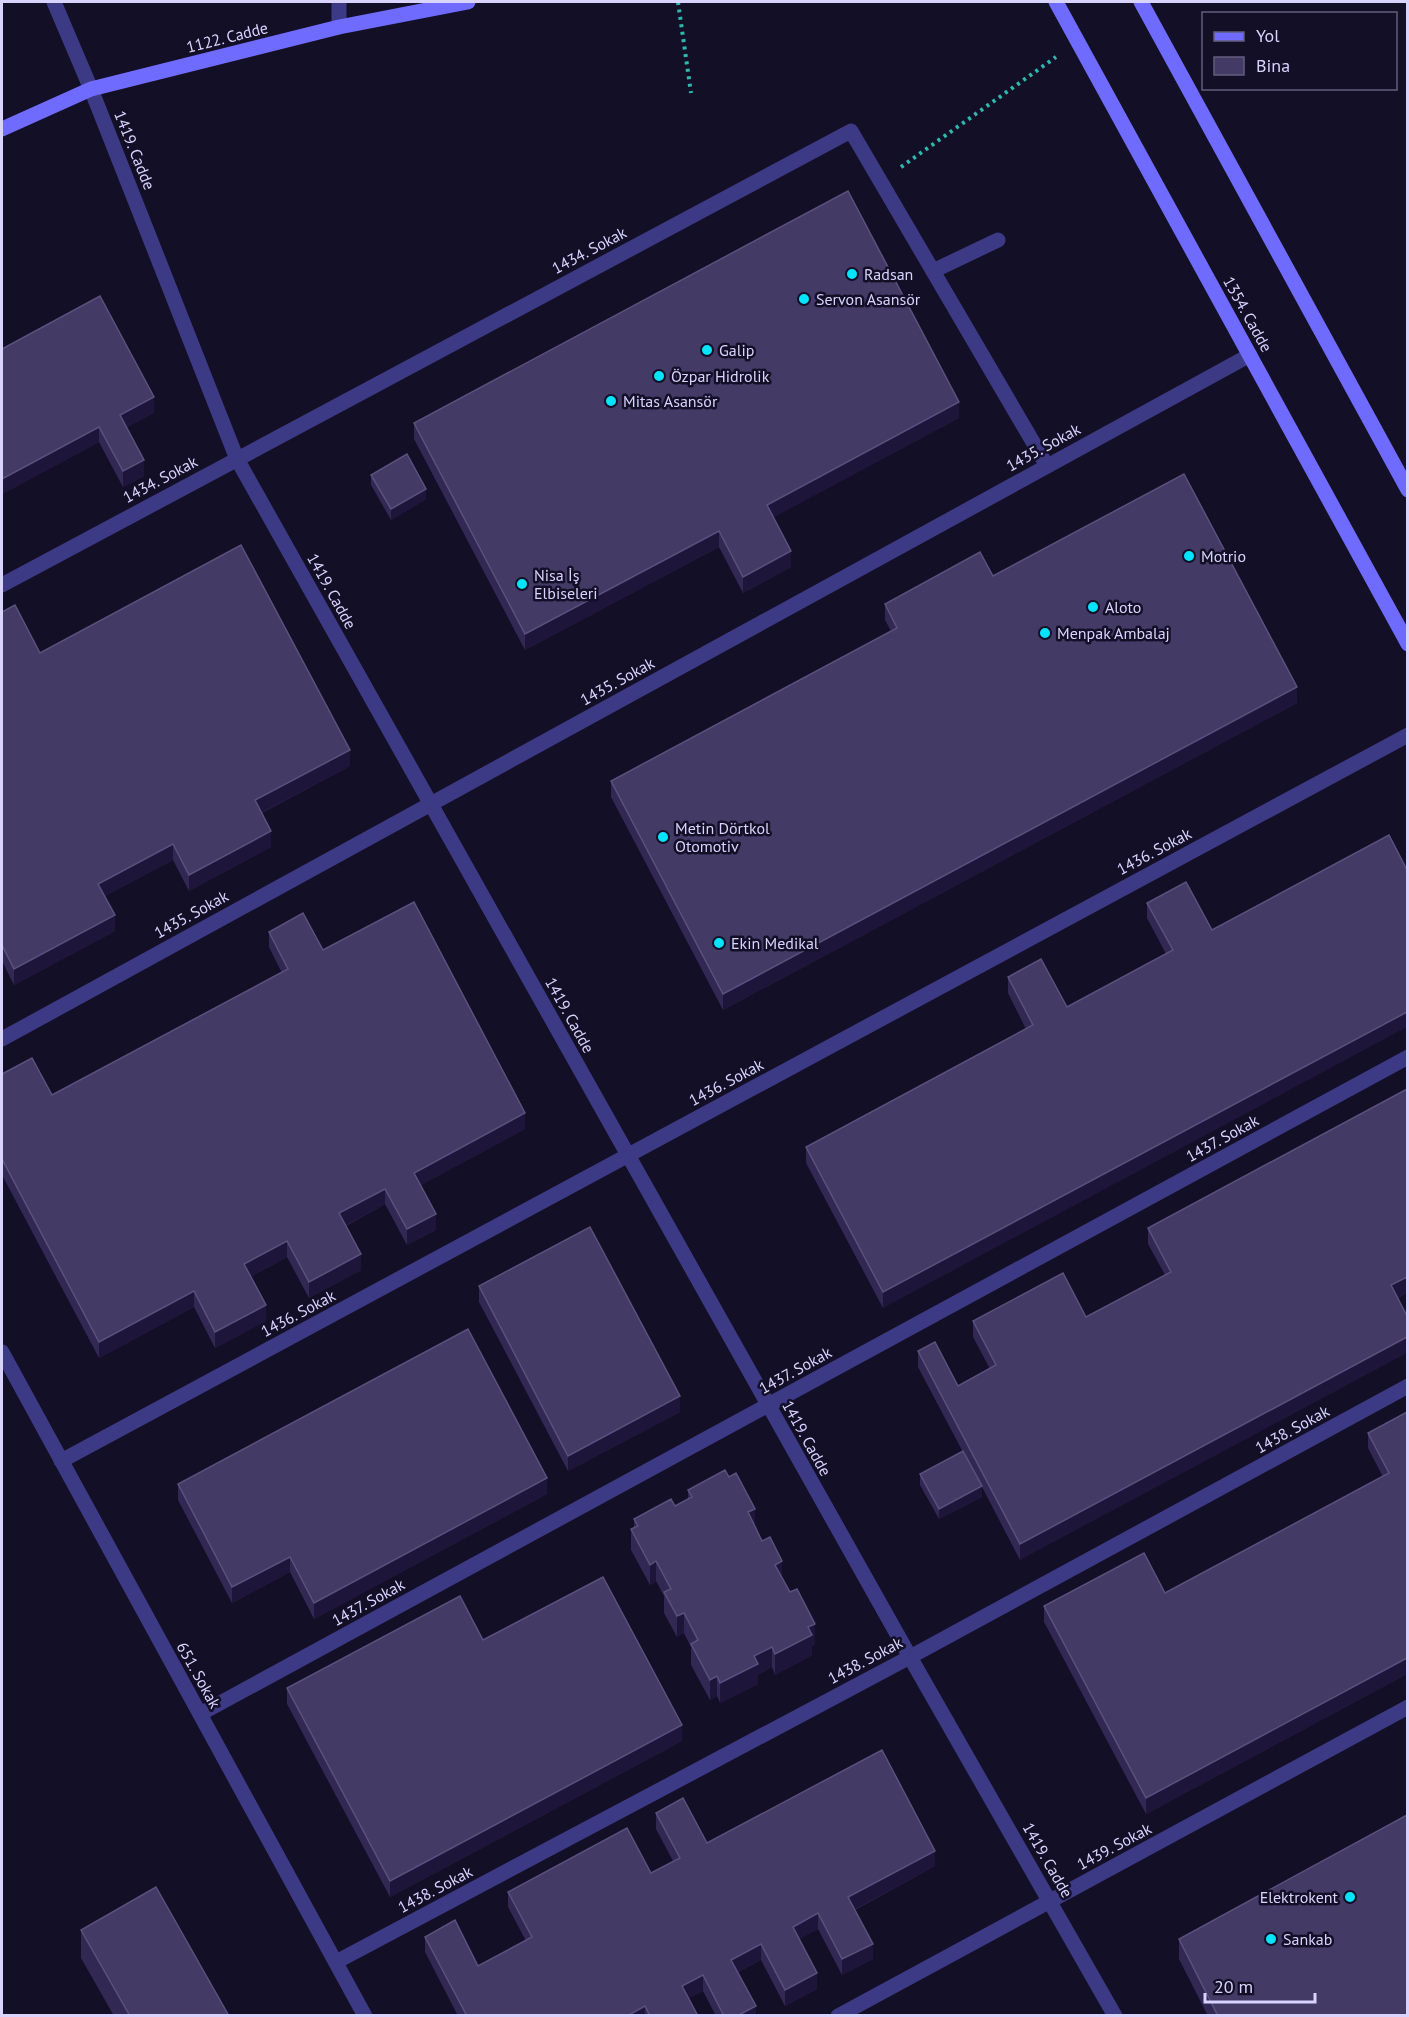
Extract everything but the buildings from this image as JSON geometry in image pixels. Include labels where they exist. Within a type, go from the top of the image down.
[{"type":"main road","name":"1122. Cadde","points":[[2,129],[91,89],[339,27],[468,2]]},
{"type":"main road","name":"1354. Cadde","points":[[1056,2],[1407,644]]},
{"type":"main road","points":[[1141,2],[1407,490]]},
{"type":"street","name":"1419. Cadde","points":[[54,2],[91,89],[237,459],[910,1657],[1051,1900],[1115,2016]]},
{"type":"street","points":[[339,2],[339,27]]},
{"type":"street","name":"1434. Sokak","points":[[2,585],[851,131],[1047,465]]},
{"type":"street","points":[[933,271],[998,240]]},
{"type":"street","name":"1435. Sokak","points":[[2,1039],[1250,355]]},
{"type":"street","name":"1436. Sokak","points":[[62,1461],[1407,735]]},
{"type":"street","name":"1437. Sokak","points":[[200,1714],[1407,1057]]},
{"type":"street","name":"651. Sokak","points":[[2,1352],[6,1372],[62,1461],[365,2016]]},
{"type":"street","name":"1438. Sokak","points":[[336,1962],[910,1657],[1407,1386]]},
{"type":"street","name":"1439. Sokak","points":[[838,2016],[1407,1707]]},
{"type":"path","points":[[678,2],[691,93]]},
{"type":"path","points":[[881,181],[1078,41]]},
{"type":"place","name":"Radsan","points":[[852,274]]},
{"type":"place","name":"Servon Asansör","points":[[804,299]]},
{"type":"place","name":"Galip","points":[[707,350]]},
{"type":"place","name":"Özpar Hidrolik","points":[[659,376]]},
{"type":"place","name":"Mitas Asansör","points":[[611,401]]},
{"type":"place","name":"Motrio","points":[[1189,556]]},
{"type":"place","name":"Nisa İş Elbiseleri","points":[[522,584]]},
{"type":"place","name":"Aloto","points":[[1093,607]]},
{"type":"place","name":"Menpak Ambalaj","points":[[1045,633]]},
{"type":"place","name":"Metin Dörtkol Otomotiv","points":[[663,837]]},
{"type":"place","name":"Ekin Medikal","points":[[719,943]]},
{"type":"place","name":"Elektrokent","points":[[1350,1897]]},
{"type":"place","name":"Sankab","points":[[1271,1939]]}]
